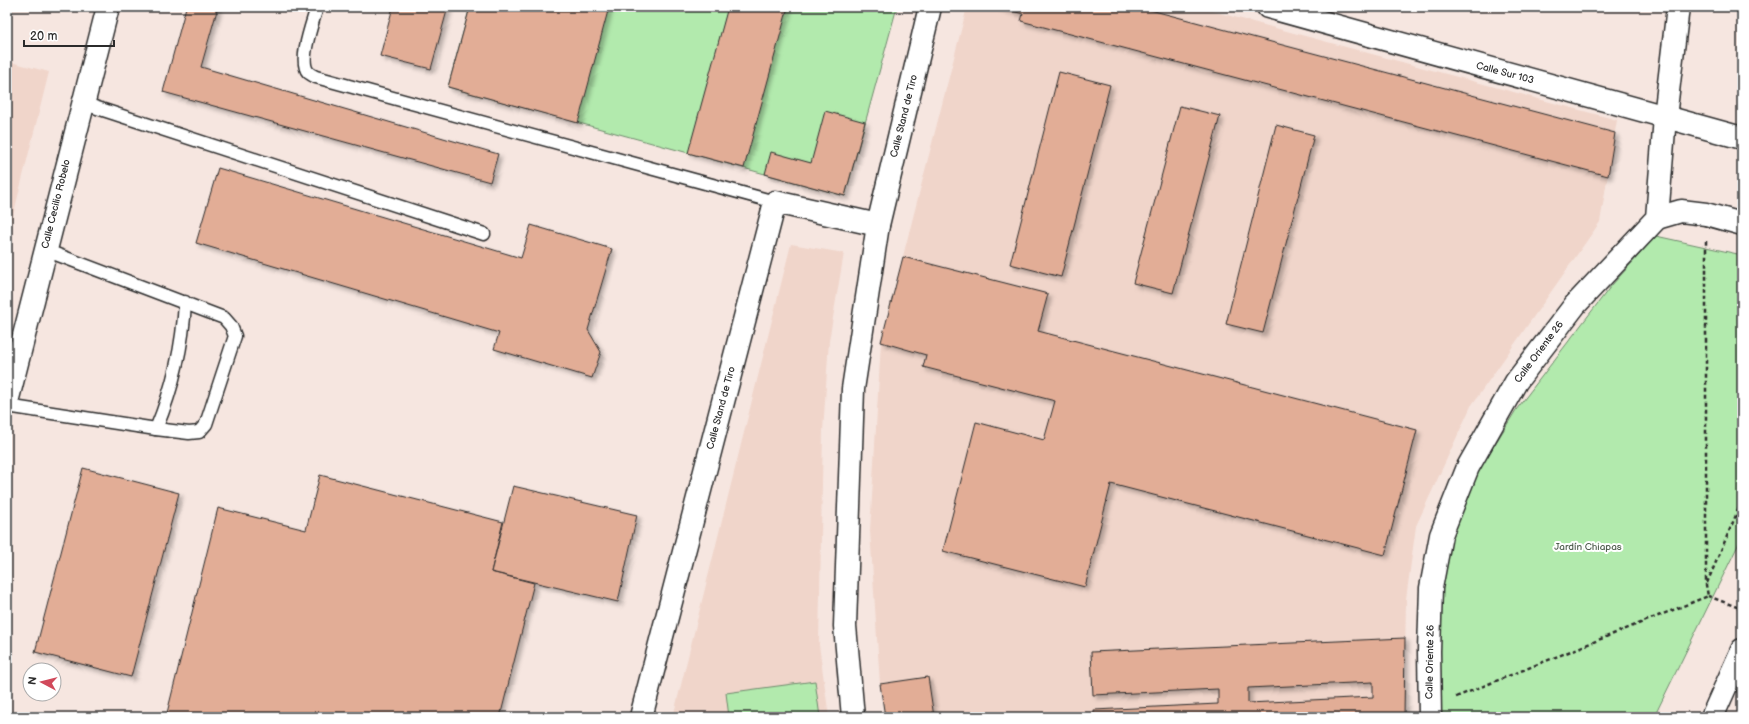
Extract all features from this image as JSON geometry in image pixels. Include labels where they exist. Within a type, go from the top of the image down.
[{"type":"street","name":"Calle Cecilio Robelo","points":[[7,402],[82,103],[108,7]]},
{"type":"street","name":"Calle Stand de Tiro","points":[[853,717],[845,626],[852,389],[878,225],[930,7]]},
{"type":"street","name":"Calle Sur 103","points":[[1268,7],[1742,138]]},
{"type":"street","points":[[1678,7],[1665,117],[1657,218],[1681,211],[1706,214],[1742,224]]},
{"type":"street","points":[[775,202],[878,225]]},
{"type":"street","name":"Calle Stand de Tiro","points":[[641,717],[775,202]]},
{"type":"street","name":"Calle Oriente 26","points":[[1430,713],[1429,651],[1432,588],[1441,535],[1468,467],[1516,382],[1575,305],[1657,218]]},
{"type":"street","points":[[1712,717],[1742,650]]},
{"type":"lane","points":[[317,7],[304,56],[304,65],[308,72],[316,77],[775,202]]},
{"type":"lane","points":[[82,103],[484,234]]},
{"type":"lane","points":[[7,406],[156,429],[189,433],[199,432],[206,424],[235,336],[231,326],[224,318],[45,250]]},
{"type":"lane","points":[[156,429],[166,404],[181,347],[185,302]]},
{"type":"path","points":[[1706,214],[1706,586],[1708,596]]},
{"type":"path","points":[[1706,586],[1742,501]]},
{"type":"path","points":[[1430,713],[1708,596],[1742,608]]},
{"type":"shaded area","points":[[967,7],[1197,7],[1617,120],[1600,222],[1471,406],[1416,526],[1406,599],[1404,717],[885,717],[880,684],[870,531],[881,342]]},
{"type":"shaded area","points":[[7,61],[49,72],[7,240]]},
{"type":"shaded area","points":[[791,244],[844,253],[829,341],[823,431],[819,645],[829,717],[673,717]]},
{"type":"green space","points":[[470,7],[897,7],[845,196],[448,87]]},
{"type":"green space","name":"Jardín Chiapas","points":[[1656,236],[1742,255],[1742,537],[1654,717],[1439,717],[1442,551],[1469,486],[1516,410],[1611,286]]},
{"type":"green space","points":[[815,681],[820,717],[729,717],[726,693]]},
{"type":"building","points":[[186,7],[218,7],[201,67],[498,154],[490,182],[163,92]]},
{"type":"building","points":[[393,7],[448,7],[431,69],[380,56]]},
{"type":"building","points":[[470,7],[609,7],[578,123],[448,87]]},
{"type":"building","points":[[728,7],[788,7],[744,168],[688,153]]},
{"type":"building","points":[[998,7],[1139,7],[1615,133],[1608,176],[1021,21],[1023,14]]},
{"type":"building","points":[[1059,72],[1110,85],[1061,277],[1010,264]]},
{"type":"building","points":[[1180,106],[1220,116],[1173,293],[1133,283]]},
{"type":"building","points":[[825,111],[865,122],[845,196],[765,174],[771,152],[811,163]]},
{"type":"building","points":[[1276,125],[1314,135],[1263,333],[1226,324]]},
{"type":"building","points":[[218,168],[521,258],[531,225],[612,249],[588,330],[601,352],[592,378],[494,349],[499,333],[196,243]]},
{"type":"building","points":[[903,257],[1048,294],[1038,331],[1417,430],[1385,555],[1111,484],[1085,587],[943,551],[976,422],[1044,440],[1055,401],[923,367],[926,355],[881,342]]},
{"type":"building","points":[[83,468],[179,493],[131,677],[35,652]]},
{"type":"building","points":[[320,475],[503,522],[491,572],[534,583],[500,717],[166,717],[218,508],[306,530]]},
{"type":"building","points":[[513,486],[637,515],[618,602],[491,572]]},
{"type":"building","points":[[1405,638],[1404,717],[1094,717],[1094,710],[1218,704],[1218,689],[1093,695],[1091,652]],"holes":[[[1373,682],[1373,697],[1248,703],[1248,688]]]},
{"type":"building","points":[[928,677],[934,717],[885,717],[880,684]]}]
